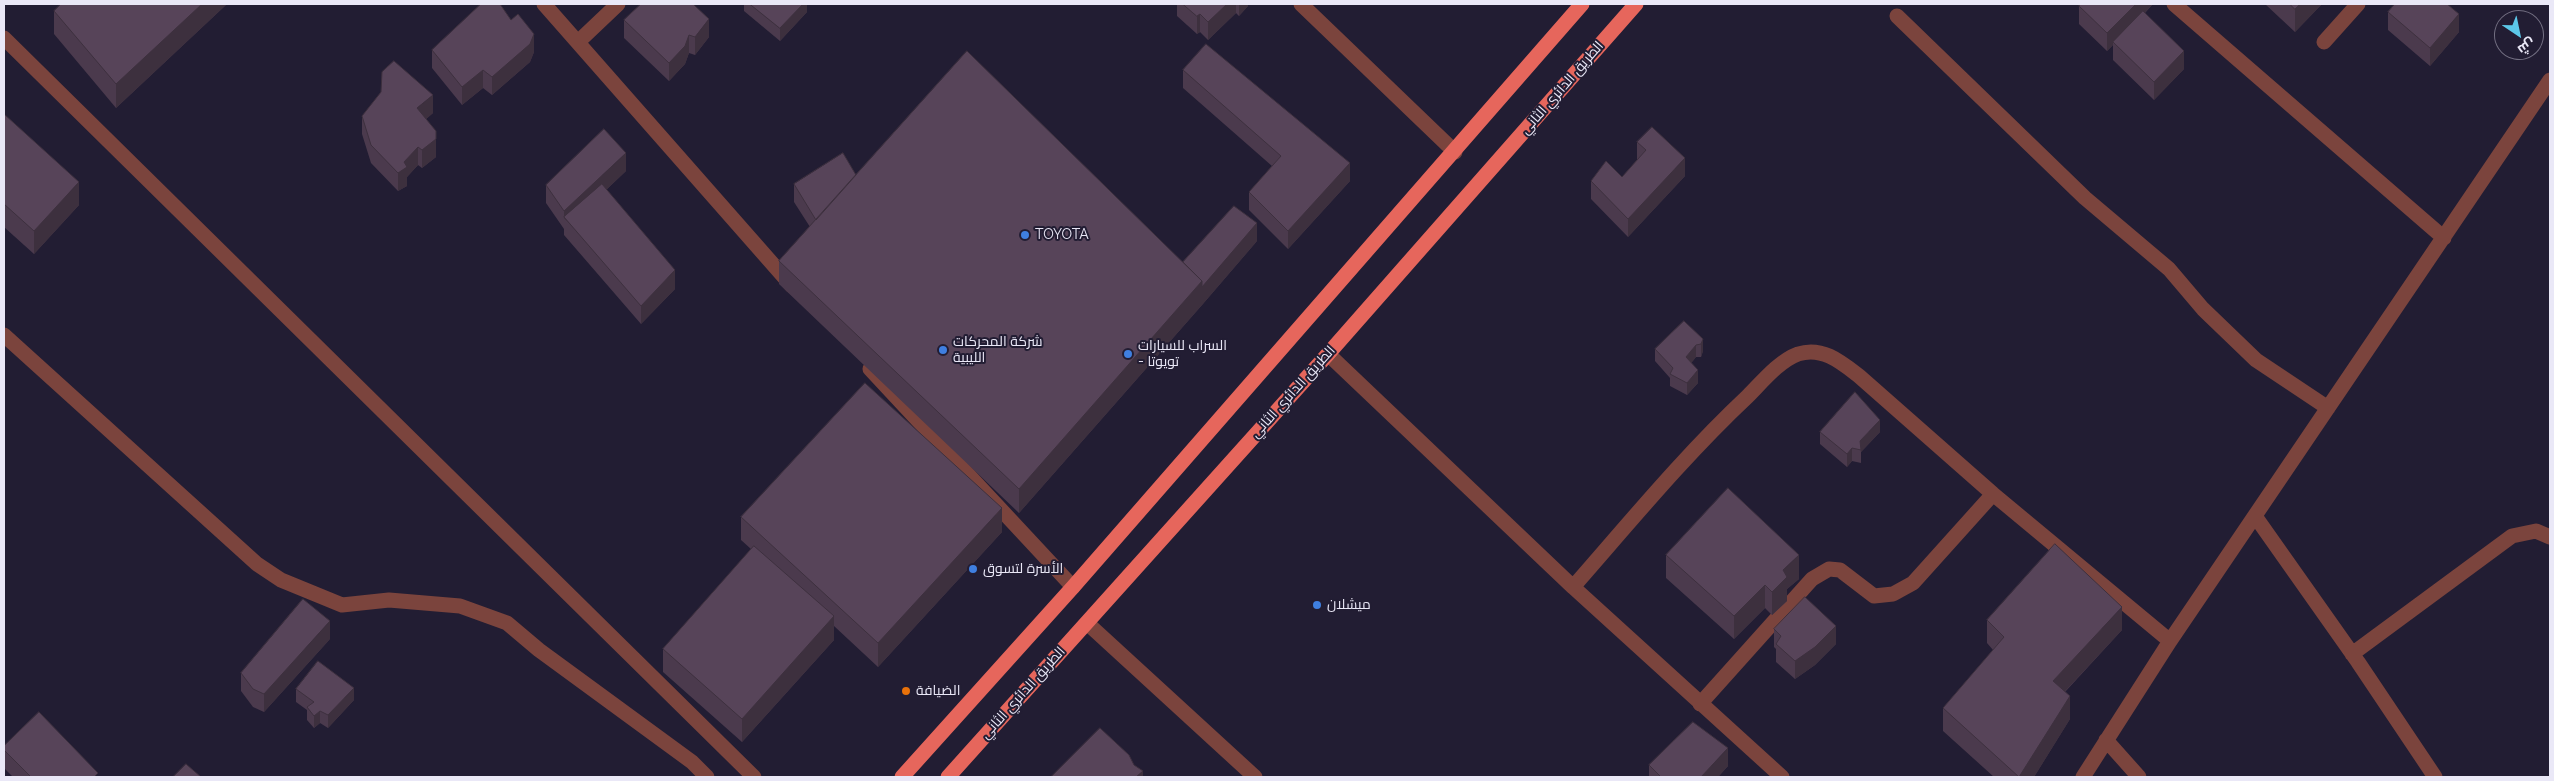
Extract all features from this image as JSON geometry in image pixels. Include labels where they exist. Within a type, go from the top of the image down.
[{"type":"highway","points":[[902,777],[1073,587],[1455,152],[1582,4]]},
{"type":"highway","name":"الطريق الدائري الثاني","points":[[948,777],[1328,354],[1636,4]]},
{"type":"street","points":[[544,4],[803,298]]},
{"type":"street","points":[[578,42],[618,4]]},
{"type":"street","points":[[1301,4],[1455,152]]},
{"type":"street","points":[[2174,4],[2444,238]]},
{"type":"street","points":[[2324,42],[2358,4]]},
{"type":"street","points":[[1897,16],[2085,198],[2169,269],[2203,308],[2256,360],[2328,408]]},
{"type":"street","points":[[4,38],[754,777]]},
{"type":"street","points":[[2083,777],[2170,641],[2550,80]]},
{"type":"street","points":[[4,335],[257,564],[281,580],[342,605],[389,600],[460,606],[507,623],[539,650],[692,762],[707,777]]},
{"type":"street","points":[[1573,587],[1679,465],[1721,421],[1774,370],[1797,354],[1813,351],[1826,354],[1840,361],[1892,403],[1993,494],[2170,641]]},
{"type":"street","points":[[1328,354],[1573,587],[1782,777]]},
{"type":"street","points":[[858,356],[1073,587]]},
{"type":"street","points":[[1700,704],[1812,579],[1829,569],[1840,570],[1874,596],[1893,594],[1914,583],[1993,494]]},
{"type":"street","points":[[2255,516],[2352,654],[2435,777]]},
{"type":"street","points":[[2352,654],[2512,536],[2536,532],[2550,537]]},
{"type":"street","points":[[1087,623],[1255,777]]},
{"type":"street","points":[[2106,740],[2139,777]]},
{"type":"building","points":[[61,4],[202,4],[116,84],[54,11]]},
{"type":"building","points":[[481,4],[500,4],[511,20],[518,14],[534,34],[530,44],[492,77],[483,70],[462,87],[432,50]]},
{"type":"building","points":[[641,4],[693,4],[709,19],[695,37],[689,35],[685,46],[669,63],[624,20]]},
{"type":"building","points":[[750,4],[803,4],[780,28]]},
{"type":"building","points":[[1183,4],[1227,4],[1208,22],[1200,14],[1197,16]]},
{"type":"building","points":[[2081,4],[2136,4],[2107,33],[2079,6]]},
{"type":"building","points":[[2290,4],[2300,4],[2295,9]]},
{"type":"building","points":[[2395,4],[2447,4],[2459,14],[2430,48],[2388,12]]},
{"type":"building","points":[[2143,11],[2184,51],[2154,82],[2113,42]]},
{"type":"building","points":[[1206,44],[1350,163],[1288,231],[1249,192],[1281,156],[1183,70]]},
{"type":"building","points":[[967,51],[1202,281],[1019,489],[779,261]]},
{"type":"building","points":[[394,61],[433,95],[417,108],[436,131],[436,139],[422,150],[418,147],[404,162],[407,167],[398,173],[371,145],[362,116],[381,92],[382,72]]},
{"type":"building","points":[[4,114],[79,182],[34,231],[4,204]]},
{"type":"building","points":[[1652,127],[1685,158],[1628,219],[1591,181],[1606,161],[1622,177],[1646,150],[1637,142]]},
{"type":"building","points":[[604,129],[626,153],[564,211],[546,185]]},
{"type":"building","points":[[843,153],[856,175],[816,220],[794,184]]},
{"type":"building","points":[[602,184],[675,270],[641,306],[564,217]]},
{"type":"building","points":[[1234,206],[1257,223],[1202,287],[1202,281],[1183,262]]},
{"type":"building","points":[[1684,321],[1703,339],[1701,344],[1696,345],[1686,357],[1698,370],[1687,383],[1670,374],[1673,368],[1655,349]]},
{"type":"building","points":[[865,383],[1002,508],[878,643],[741,517]]},
{"type":"building","points":[[1855,392],[1880,420],[1860,441],[1861,450],[1852,448],[1847,454],[1820,432]]},
{"type":"building","points":[[1728,488],[1799,555],[1783,570],[1787,577],[1772,592],[1765,585],[1734,616],[1666,555]]},
{"type":"building","points":[[2055,544],[2122,607],[2053,681],[2070,696],[2019,777],[1943,708],[2004,637],[1987,620]]},
{"type":"building","points":[[754,546],[834,616],[742,719],[663,649]]},
{"type":"building","points":[[1805,597],[1836,626],[1815,647],[1795,661],[1776,644],[1781,636],[1774,629]]},
{"type":"building","points":[[303,599],[330,621],[264,694],[253,689],[241,673]]},
{"type":"building","points":[[318,661],[354,688],[328,715],[320,711],[314,716],[307,707],[314,702],[296,689]]},
{"type":"building","points":[[39,712],[98,773],[94,777],[29,777],[4,750],[4,746]]},
{"type":"building","points":[[1693,722],[1728,748],[1701,777],[1661,777],[1649,765]]},
{"type":"building","points":[[1100,728],[1129,755],[1134,765],[1143,771],[1136,777],[1051,777]]},
{"type":"building","points":[[186,764],[201,777],[173,777]]},
{"type":"place","name":"TOYOTA","points":[[1025,235]]},
{"type":"place","name":"شركة المحركات الليبية","points":[[943,350]]},
{"type":"place","name":"السراب للسيارات - تويوتا","points":[[1128,354]]},
{"type":"place","name":"الأسرة لتسوق","points":[[973,569]]},
{"type":"place","name":"ميشلان","points":[[1317,605]]},
{"type":"place","name":"الضيافة","points":[[906,691]]}]
